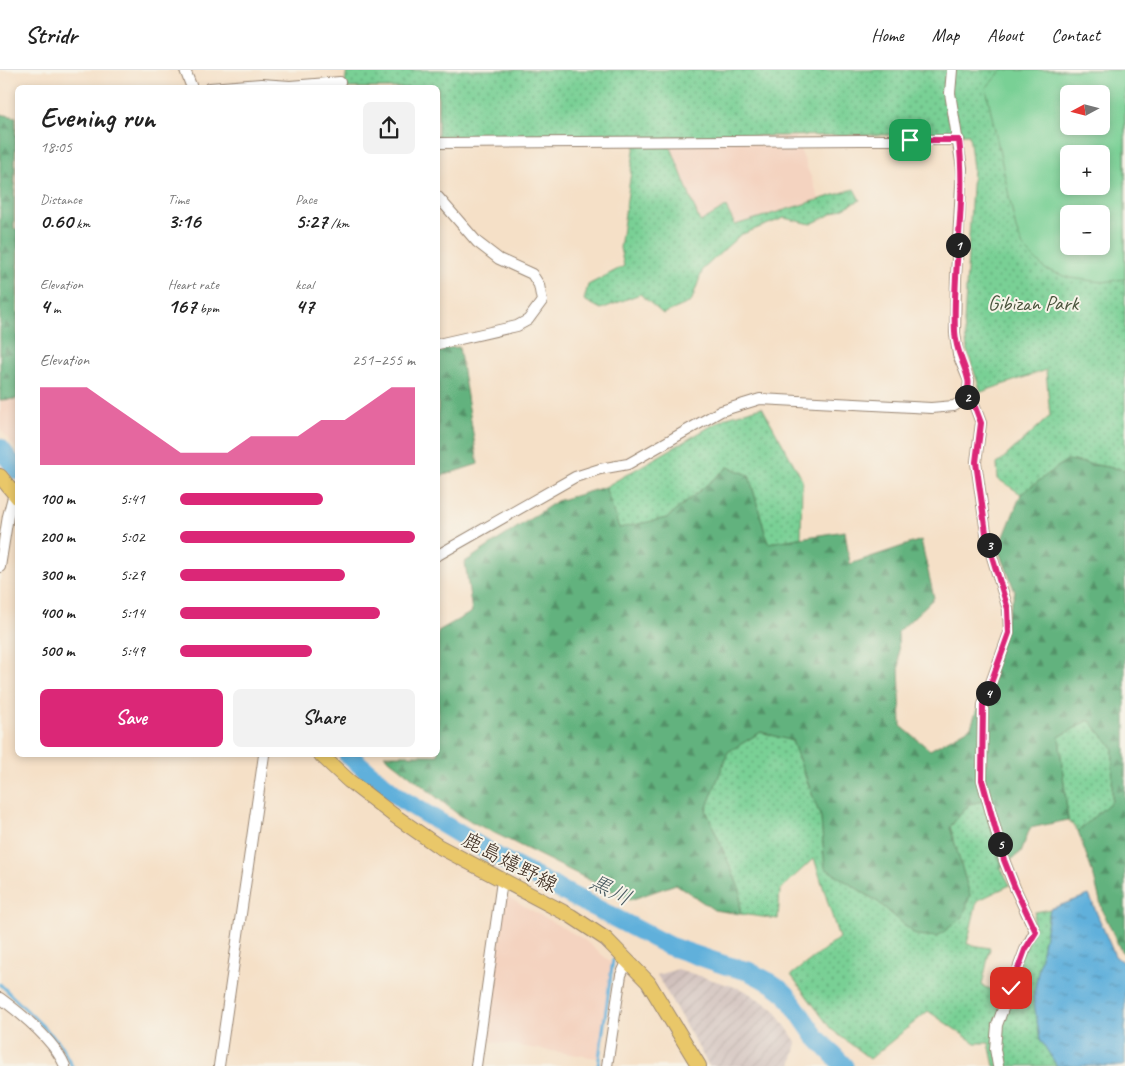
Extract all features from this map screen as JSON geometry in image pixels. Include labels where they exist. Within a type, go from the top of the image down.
[{"type":"main road","points":[[0,476],[15,494]]},
{"type":"main road","name":"鹿島嬉野線","points":[[323,757],[392,814],[438,846],[571,916],[606,939],[648,982],[699,1066]]},
{"type":"street","points":[[185,70],[191,85]]},
{"type":"street","points":[[339,85],[342,70]]},
{"type":"street","points":[[440,554],[575,476],[628,464],[721,411],[760,399],[931,408],[954,406],[966,398],[969,381],[958,355],[955,332],[962,168],[950,93],[952,70]]},
{"type":"street","points":[[248,85],[276,85]]},
{"type":"street","points":[[440,143],[959,140]]},
{"type":"street","points":[[440,199],[477,242],[499,259],[532,274],[539,285],[542,301],[528,320],[518,326],[440,344]]},
{"type":"street","points":[[966,398],[975,407],[981,423],[976,462],[987,540],[1008,609],[1009,633],[983,705],[982,780],[1004,860],[1036,932],[1025,950],[997,1025],[995,1049],[998,1066]]},
{"type":"street","points":[[0,567],[8,516],[15,498]]},
{"type":"street","points":[[219,1066],[264,757]]},
{"type":"street","points":[[476,1066],[502,881]]},
{"type":"street","points":[[607,1066],[621,975],[628,960]]},
{"type":"street","points":[[0,998],[19,1012],[50,1043],[65,1066]]},
{"type":"shaded area","points":[[795,136],[820,201],[735,225],[726,207],[700,222],[667,137]]},
{"type":"shaded area","points":[[15,399],[15,448],[0,429],[0,400]]},
{"type":"shaded area","points":[[506,896],[583,939],[612,963],[598,1058],[485,1041]]},
{"type":"shaded area","points":[[678,969],[744,990],[774,1009],[797,1043],[791,1066],[709,1066],[657,975]]},
{"type":"green space","name":"Gibizan Park","points":[[347,70],[1125,70],[1125,470],[1067,460],[1021,494],[998,479],[997,464],[1050,416],[1046,370],[981,392],[967,350],[964,323],[973,169],[969,134],[667,137],[700,222],[726,207],[735,225],[854,189],[860,200],[811,224],[784,218],[740,235],[703,269],[691,302],[663,314],[640,294],[601,309],[584,300],[588,285],[624,266],[620,248],[636,137],[440,138],[440,85],[344,85]]},
{"type":"green space","points":[[1002,70],[1125,70],[1125,279],[1102,282],[1070,278],[1045,269],[1023,247],[1016,229],[986,88]]},
{"type":"green space","points":[[0,114],[15,117],[15,399],[0,400]]},
{"type":"green space","points":[[459,347],[478,464],[440,476],[440,349]]},
{"type":"green space","points":[[762,407],[802,479],[801,538],[768,543],[749,475],[728,467],[667,518],[619,529],[605,487],[727,417]]},
{"type":"green space","points":[[1067,460],[1125,470],[1125,954],[1121,951],[1102,909],[1094,877],[1078,831],[1112,801],[1113,748],[1089,720],[1059,737],[1068,820],[1030,828],[1021,852],[1001,868],[984,801],[969,804],[950,827],[970,895],[963,917],[937,937],[916,935],[878,902],[825,868],[821,818],[792,741],[761,732],[728,752],[706,810],[740,890],[740,914],[714,910],[676,884],[630,900],[460,816],[386,757],[440,757],[440,630],[472,612],[465,562],[557,501],[605,487],[619,528],[667,518],[728,467],[749,475],[768,543],[845,531],[850,564],[921,540],[934,598],[898,632],[901,726],[930,750],[971,727],[1015,592],[999,549],[1021,494]]},
{"type":"green space","points":[[1089,720],[1113,748],[1112,801],[1078,831],[1068,820],[1059,737]]},
{"type":"green space","points":[[761,732],[792,741],[821,818],[825,868],[878,902],[916,935],[970,896],[950,827],[969,804],[984,801],[1001,868],[1010,885],[977,901],[967,944],[990,948],[982,986],[999,992],[1031,931],[1035,912],[1050,909],[1033,998],[1040,1039],[1057,1066],[994,1066],[989,1043],[975,1043],[928,1011],[870,1059],[831,1029],[791,975],[839,938],[814,858],[780,890],[778,919],[740,914],[740,890],[706,810],[727,752]]},
{"type":"water","points":[[1089,895],[1115,956],[1125,964],[1125,1064],[1122,1066],[1057,1066],[1040,1039],[1033,998],[1050,909]]},
{"type":"waterway","name":"黒川","points":[[0,448],[15,467]]},
{"type":"waterway","name":"黒川","points":[[350,757],[401,799],[501,859],[669,946],[748,971],[773,984],[786,994],[815,1036],[844,1066]]},
{"type":"waterway","points":[[598,1066],[613,960]]},
{"type":"waterway","points":[[0,984],[59,1042],[72,1066]]},
{"type":"route","points":[[910,140],[959,140],[962,168],[955,332],[958,355],[969,381],[966,398],[975,407],[981,423],[976,462],[987,540],[1008,609],[1009,633],[983,705],[982,780],[1004,860],[1036,932],[1025,950],[1011,988]]}]
